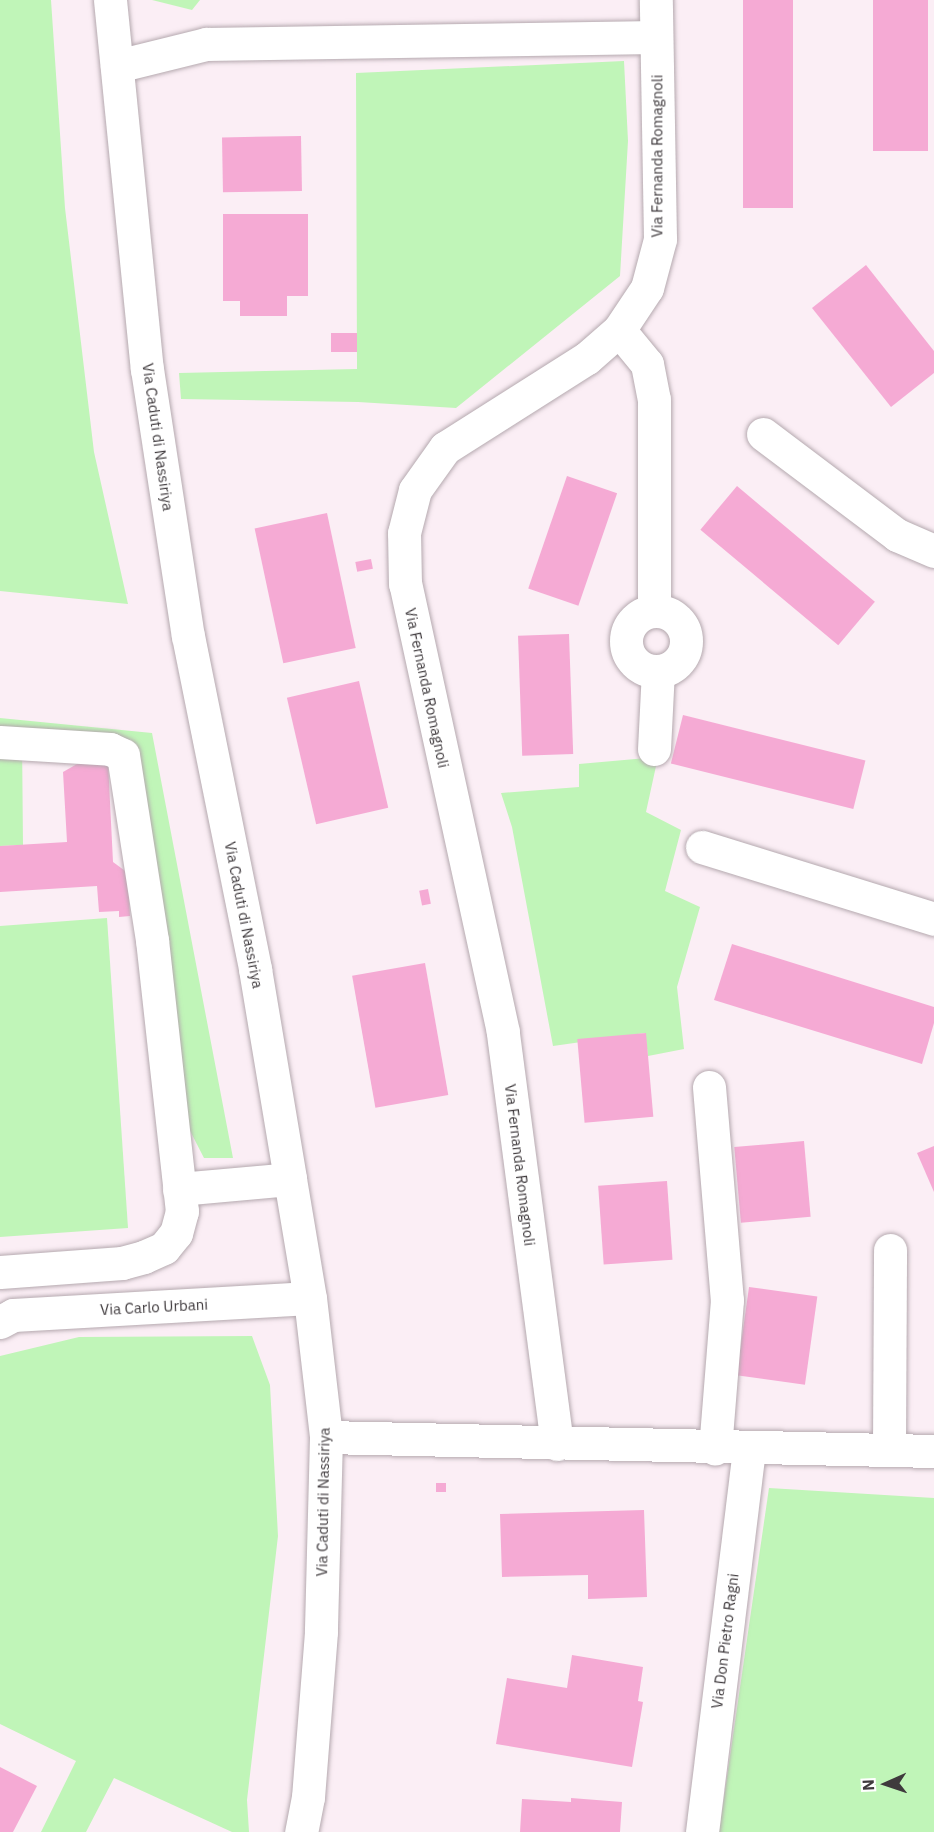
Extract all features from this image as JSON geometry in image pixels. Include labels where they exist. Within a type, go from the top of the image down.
[{"type":"street","name":"Via Caduti di Nassiriya","points":[[110,0],[147,369],[188,636],[255,969],[291,1179],[310,1298],[326,1437],[321,1632],[308,1797],[301,1832]]},
{"type":"street","name":"Via Fernanda Romagnoli","points":[[557,1444],[503,1032],[405,584],[404,533],[415,490],[445,448],[587,358],[619,330],[646,288],[660,239],[656,0]]},
{"type":"street","points":[[117,66],[206,44],[656,37]]},
{"type":"street","points":[[619,330],[647,364],[654,399],[654,611],[633,621],[626,642],[636,663],[658,671],[654,748]]},
{"type":"street","points":[[763,434],[897,535],[934,551]]},
{"type":"street","points":[[0,742],[110,749],[123,755],[152,940],[182,1211],[176,1233],[164,1248],[122,1263],[0,1272]]},
{"type":"street","points":[[702,847],[934,919]]},
{"type":"street","points":[[709,1087],[727,1300],[715,1449]]},
{"type":"street","points":[[179,1190],[291,1179]]},
{"type":"street","points":[[889,1450],[890,1250]]},
{"type":"street","name":"Via Carlo Urbani","points":[[0,1322],[14,1315],[310,1298]]},
{"type":"street","points":[[326,1437],[749,1450],[934,1451]]},
{"type":"street","name":"Via Don Pietro Ragni","points":[[702,1832],[749,1450]]},
{"type":"green space","points":[[0,0],[51,0],[65,208],[94,452],[128,604],[0,591]]},
{"type":"green space","points":[[152,0],[200,0],[192,10]]},
{"type":"green space","points":[[624,61],[628,141],[620,276],[456,408],[358,402],[181,399],[179,373],[357,369],[356,73]]},
{"type":"green space","points":[[0,718],[152,733],[233,1158],[204,1158],[186,1123],[134,758],[22,736],[23,845],[0,846]]},
{"type":"green space","points":[[658,757],[646,812],[681,830],[665,891],[700,907],[677,987],[684,1049],[648,1056],[645,1033],[553,1046],[512,827],[501,793],[579,787],[579,764]]},
{"type":"green space","points":[[107,918],[128,1228],[0,1237],[0,926]]},
{"type":"green space","points":[[252,1336],[270,1385],[278,1536],[247,1800],[249,1832],[232,1832],[114,1778],[86,1832],[41,1832],[76,1761],[0,1724],[0,1356],[79,1337]]},
{"type":"green space","points":[[769,1488],[934,1498],[934,1832],[719,1832]]},
{"type":"building","points":[[743,0],[793,0],[793,208],[743,208]]},
{"type":"building","points":[[873,0],[928,0],[928,151],[873,151]]},
{"type":"building","points":[[301,136],[302,191],[223,192],[222,137]]},
{"type":"building","points":[[223,214],[308,214],[308,296],[287,296],[287,316],[240,316],[240,301],[223,301]]},
{"type":"building","points":[[866,265],[934,351],[934,373],[891,407],[812,308]]},
{"type":"building","points":[[331,333],[357,333],[357,352],[331,352]]},
{"type":"building","points":[[567,476],[617,493],[578,606],[528,589]]},
{"type":"building","points":[[737,486],[875,602],[838,645],[700,530]]},
{"type":"building","points":[[327,513],[356,648],[283,663],[255,528]]},
{"type":"building","points":[[371,559],[373,569],[357,572],[355,562]]},
{"type":"building","points":[[569,634],[573,754],[522,756],[518,636]]},
{"type":"building","points":[[359,681],[388,808],[316,824],[287,698]]},
{"type":"building","points":[[683,715],[865,760],[853,809],[671,764]]},
{"type":"building","points":[[108,762],[113,862],[128,873],[130,916],[119,917],[119,911],[99,912],[97,886],[0,892],[0,846],[67,842],[63,772],[77,764]]},
{"type":"building","points":[[428,889],[431,904],[422,905],[419,891]]},
{"type":"building","points":[[732,944],[934,1007],[934,1023],[922,1064],[714,1000]]},
{"type":"building","points":[[425,963],[448,1095],[375,1108],[352,976]]},
{"type":"building","points":[[646,1033],[653,1117],[585,1123],[577,1039]]},
{"type":"building","points":[[804,1141],[811,1217],[741,1223],[734,1147]]},
{"type":"building","points":[[934,1146],[934,1192],[917,1153]]},
{"type":"building","points":[[667,1181],[673,1260],[604,1265],[598,1186]]},
{"type":"building","points":[[749,1287],[817,1297],[805,1385],[737,1375]]},
{"type":"building","points":[[436,1483],[446,1483],[446,1492],[436,1492]]},
{"type":"building","points":[[644,1510],[647,1597],[588,1599],[588,1575],[502,1577],[500,1514]]},
{"type":"building","points":[[572,1655],[643,1667],[638,1701],[643,1702],[632,1767],[496,1744],[507,1678],[567,1688]]},
{"type":"building","points":[[0,1767],[37,1786],[13,1832],[0,1832]]},
{"type":"building","points":[[571,1798],[622,1802],[620,1832],[520,1832],[522,1799],[571,1802]]}]
